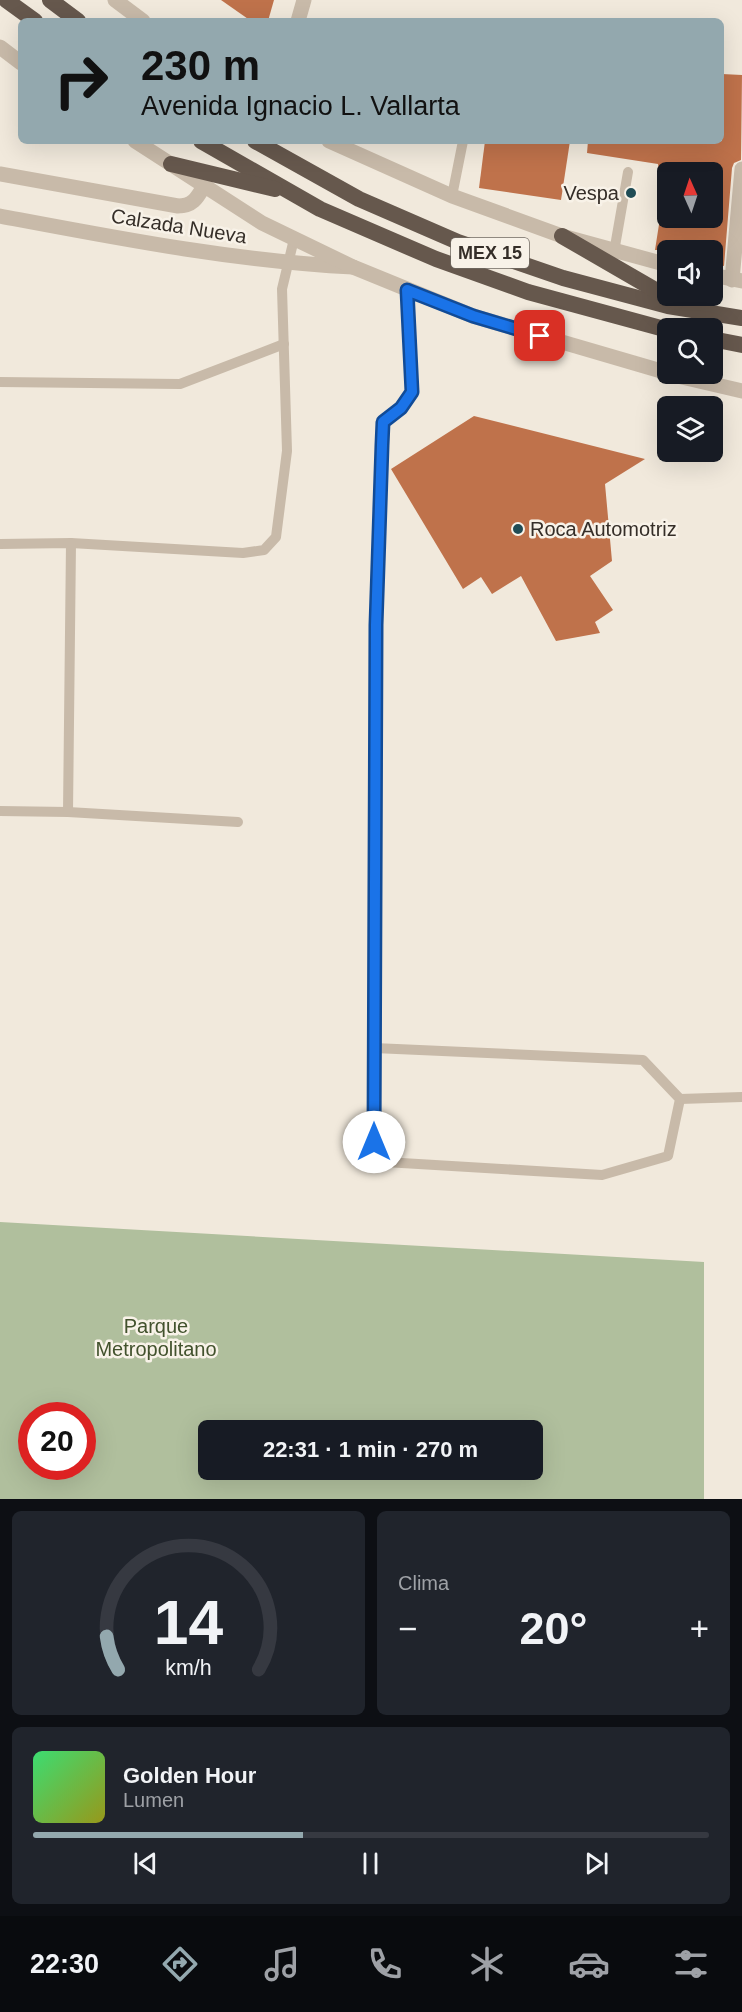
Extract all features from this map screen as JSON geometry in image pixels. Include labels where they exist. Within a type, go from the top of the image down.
[{"type":"highway","points":[[6,0],[30,18]]},
{"type":"highway","points":[[50,0],[74,18]]},
{"type":"highway","name":"MEX 15","points":[[206,144],[320,209],[436,259],[528,292],[657,327]]},
{"type":"highway","name":"MEX 15","points":[[260,144],[359,199],[458,242],[563,278],[668,306],[742,318]]},
{"type":"highway","points":[[171,164],[293,193]]},
{"type":"highway","points":[[562,236],[687,309]]},
{"type":"highway","points":[[723,341],[742,345]]},
{"type":"street","points":[[115,0],[139,18]]},
{"type":"street","points":[[299,18],[304,0]]},
{"type":"street","points":[[0,47],[18,61]]},
{"type":"street","points":[[140,144],[262,223],[353,267],[473,316],[657,370]]},
{"type":"street","points":[[336,144],[452,196],[562,236],[657,262]]},
{"type":"street","points":[[737,280],[742,169]]},
{"type":"street","points":[[0,174],[178,206],[188,206],[204,186]]},
{"type":"street","name":"Calzada Nueva","points":[[0,216],[139,242],[287,264],[353,267]]},
{"type":"street","points":[[713,384],[742,391]]},
{"type":"lane","points":[[452,196],[462,144]]},
{"type":"lane","points":[[614,252],[628,172]]},
{"type":"lane","points":[[0,544],[71,543],[243,553],[264,550],[276,537],[286,451],[282,289],[294,239]]},
{"type":"lane","points":[[407,290],[412,392],[401,408],[383,422],[376,625],[374,1142],[385,1162],[602,1175],[668,1156],[680,1099]]},
{"type":"lane","points":[[0,382],[180,384],[284,344]]},
{"type":"lane","points":[[68,812],[71,543]]},
{"type":"lane","points":[[0,811],[68,812],[238,822]]},
{"type":"lane","points":[[374,1048],[643,1060],[680,1099],[742,1098]]},
{"type":"green space","name":"Parque Metropolitano","points":[[0,1222],[704,1262],[704,1499],[0,1499]]},
{"type":"building","points":[[221,0],[274,0],[269,18],[247,18]]},
{"type":"building","points":[[724,74],[742,75],[741,160],[734,163],[732,168],[724,266],[723,240],[657,240],[657,250],[655,250],[658,228],[723,228],[723,162],[657,162],[657,164],[587,153],[588,144],[724,144]]},
{"type":"building","points":[[485,144],[570,144],[561,200],[479,188]]},
{"type":"building","name":"Roca Automotriz","points":[[474,416],[645,459],[605,484],[612,561],[590,576],[613,610],[595,622],[600,633],[556,641],[521,576],[492,594],[481,577],[463,589],[391,469]]},
{"type":"place","name":"Vespa","points":[[631,193]]},
{"type":"place","name":"Roca Automotriz","points":[[518,529]]},
{"type":"route","points":[[374,1142],[376,625],[382,445],[383,422],[401,408],[412,392],[407,290],[473,316],[540,336]]}]
